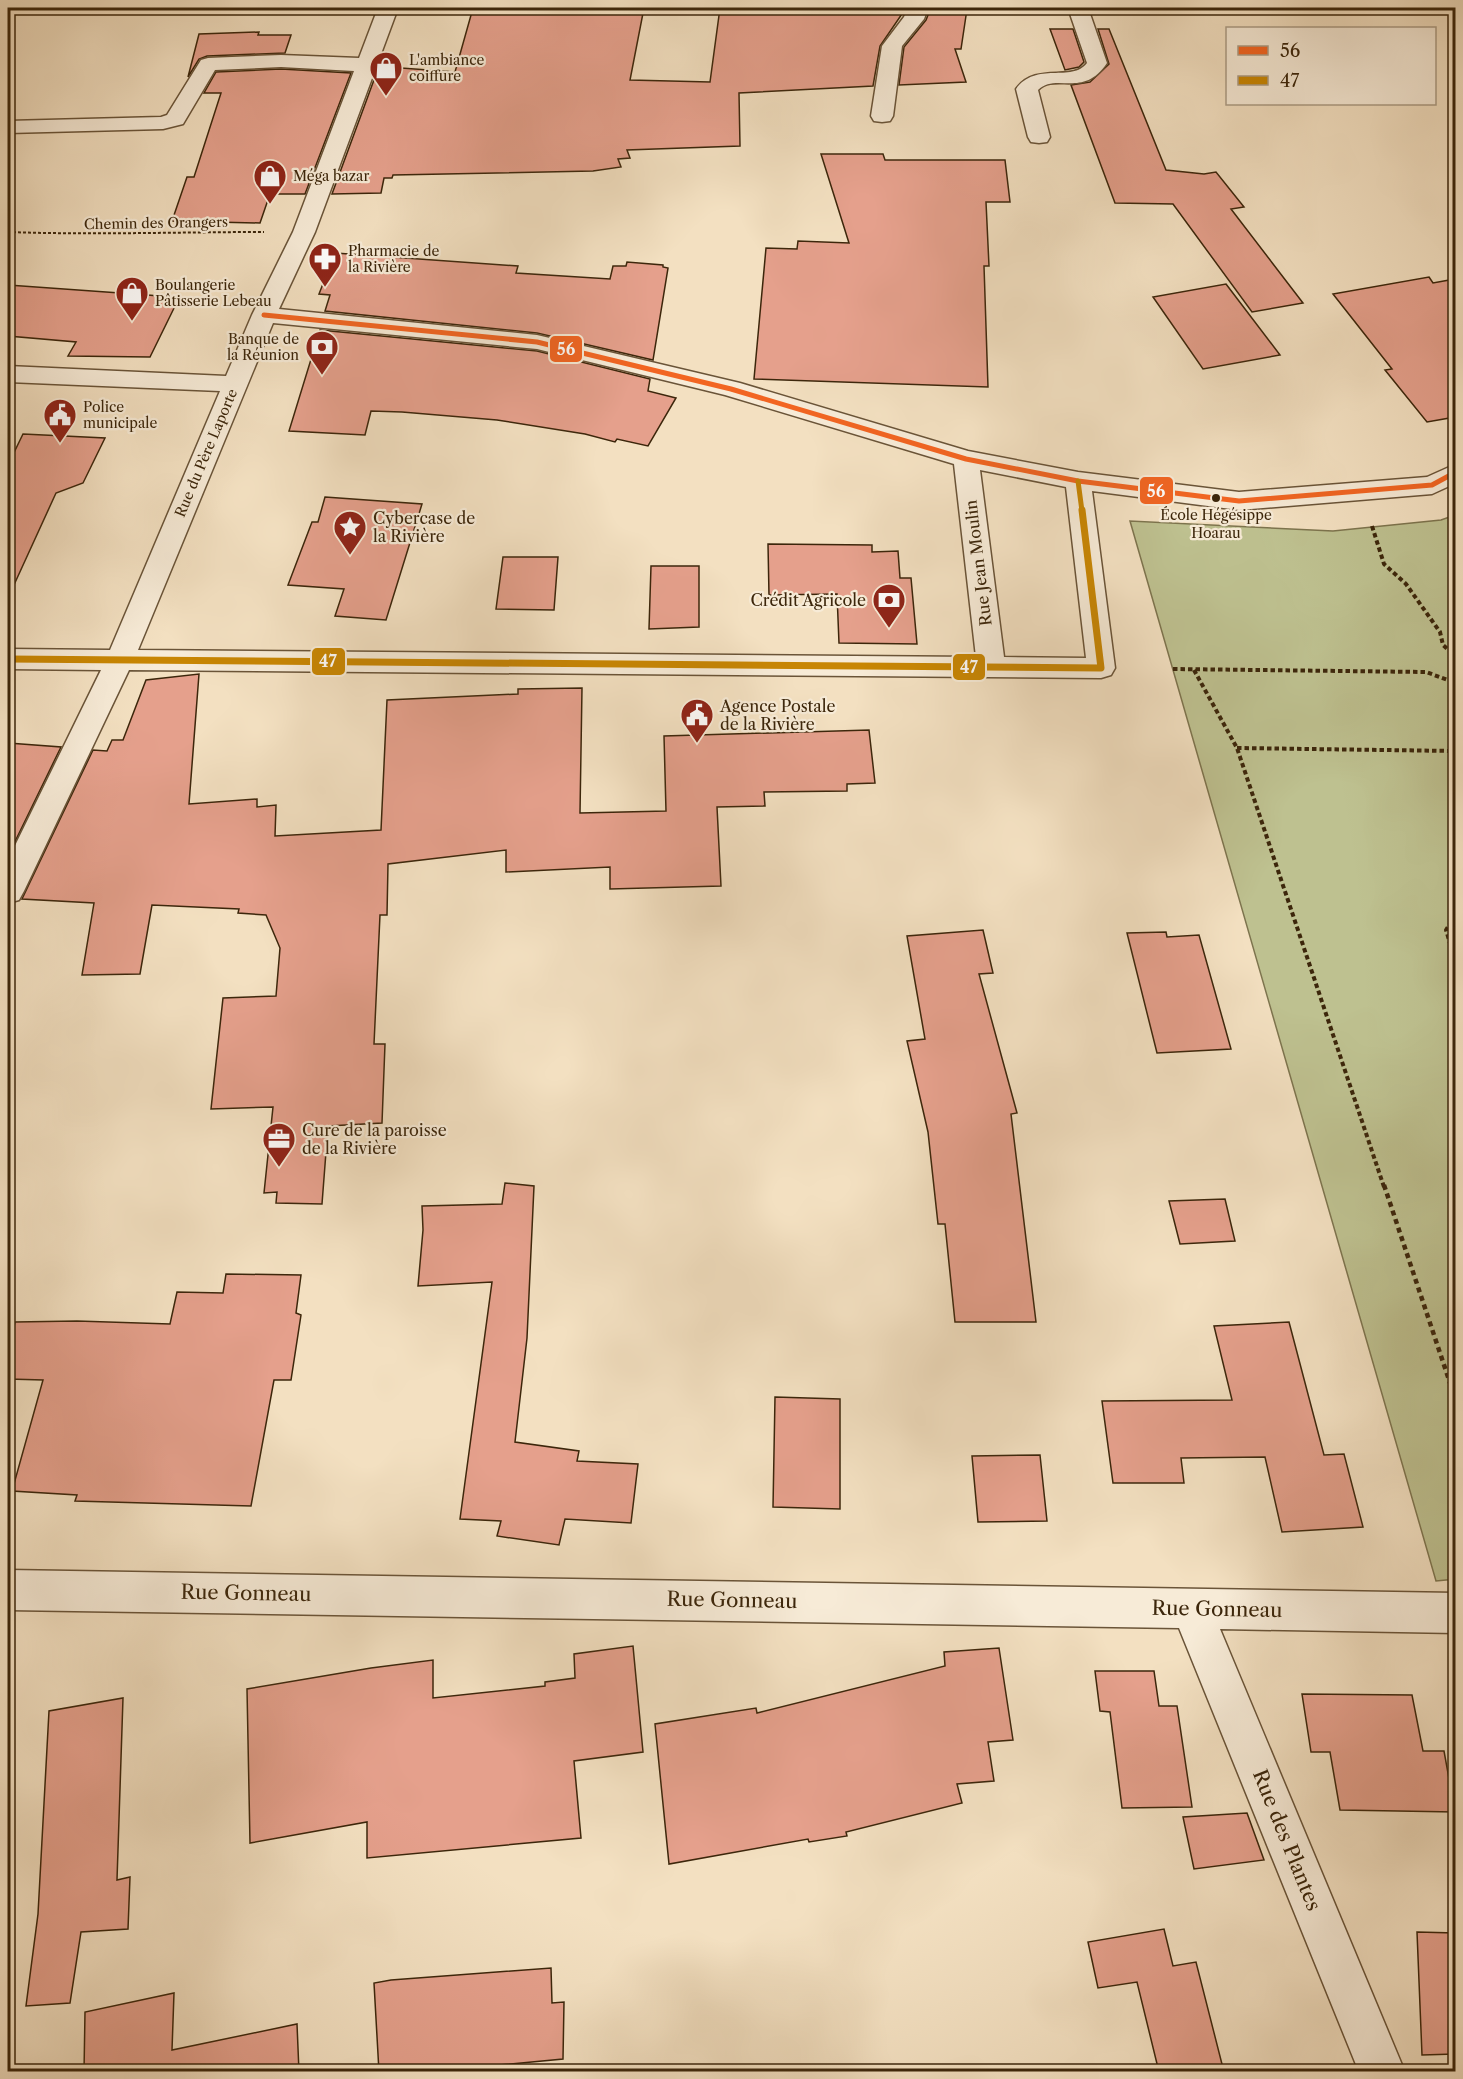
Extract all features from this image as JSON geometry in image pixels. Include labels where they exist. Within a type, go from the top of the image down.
[{"type":"street","name":"Rue du Père Laporte","points":[[8,891],[120,660],[264,315],[304,232],[388,8]]},
{"type":"street","points":[[882,116],[892,47],[898,36],[916,17],[918,8]]},
{"type":"street","points":[[1039,136],[1027,89],[1029,86],[1038,80],[1082,76],[1095,68],[1097,63],[1078,8]]},
{"type":"street","points":[[8,127],[163,123],[175,119],[208,64],[280,61],[366,65]]},
{"type":"street","points":[[264,315],[537,342],[731,389],[966,459],[1078,481],[1239,501],[1432,484],[1455,472]]},
{"type":"street","points":[[8,374],[236,384]]},
{"type":"street","name":"Rue Jean Moulin","points":[[966,459],[991,667]]},
{"type":"street","points":[[8,659],[1101,668],[1078,481]]},
{"type":"street","name":"Rue Gonneau","points":[[8,1590],[1455,1613]]},
{"type":"street","name":"Rue des Plantes","points":[[1191,1608],[1382,2072]]},
{"type":"path","name":"Chemin des Orangers","points":[[8,232],[101,236],[144,232],[304,232]]},
{"type":"path","points":[[1353,491],[1372,525],[1384,564],[1406,584],[1440,632],[1443,645],[1455,657]]},
{"type":"path","points":[[1173,669],[1426,672],[1455,683]]},
{"type":"path","points":[[1194,670],[1237,748],[1455,1401]]},
{"type":"path","points":[[1237,748],[1455,751]]},
{"type":"path","points":[[1455,915],[1446,930],[1455,963]]},
{"type":"green space","points":[[1455,515],[1456,1579],[1436,1581],[1130,521],[1333,531],[1441,520]]},
{"type":"building","points":[[473,8],[644,8],[630,80],[710,82],[720,8],[904,11],[880,46],[873,86],[739,93],[740,146],[627,150],[630,158],[618,159],[621,167],[593,171],[393,175],[392,178],[384,178],[381,193],[332,194],[378,69],[388,67],[455,72]]},
{"type":"building","points":[[967,9],[961,49],[955,49],[966,82],[899,85],[904,47],[926,20],[930,10]]},
{"type":"building","points":[[1050,29],[1073,29],[1084,62],[1079,67],[1065,70]]},
{"type":"building","points":[[1098,29],[1109,29],[1166,170],[1204,174],[1216,172],[1244,207],[1231,209],[1303,303],[1252,312],[1173,204],[1115,203],[1071,85],[1090,82],[1109,64]]},
{"type":"building","points":[[259,32],[258,35],[291,35],[285,53],[207,56],[199,59],[188,77],[199,34]]},
{"type":"building","points":[[281,69],[351,73],[305,194],[270,194],[260,223],[172,221],[187,177],[194,177],[221,93],[204,93],[216,72]]},
{"type":"building","points":[[821,154],[883,154],[885,160],[1005,160],[1010,202],[986,202],[989,266],[984,266],[988,387],[754,379],[766,248],[797,249],[798,241],[849,243]]},
{"type":"building","points":[[335,253],[518,266],[516,273],[610,279],[613,266],[626,266],[627,262],[663,265],[668,268],[653,360],[537,333],[325,311],[330,295],[319,294]]},
{"type":"building","points":[[1429,277],[1433,283],[1455,279],[1455,417],[1427,422],[1385,370],[1392,369],[1333,294]]},
{"type":"building","points":[[1226,284],[1280,355],[1203,369],[1153,297]]},
{"type":"building","points":[[8,285],[179,298],[150,357],[68,356],[76,342],[8,336]]},
{"type":"building","points":[[320,330],[537,351],[650,379],[648,391],[676,398],[648,446],[497,420],[402,412],[371,411],[365,435],[289,431]]},
{"type":"building","points":[[23,434],[105,438],[83,483],[56,493],[8,598],[8,465]]},
{"type":"building","points":[[325,497],[422,504],[386,620],[335,616],[344,589],[288,585],[312,522],[318,522]]},
{"type":"building","points":[[768,544],[872,545],[872,552],[898,551],[900,578],[911,578],[917,644],[839,643],[837,594],[769,595]]},
{"type":"building","points":[[503,557],[558,557],[554,610],[496,609]]},
{"type":"building","points":[[651,566],[699,566],[699,627],[649,629]]},
{"type":"building","points":[[199,674],[189,804],[257,799],[257,807],[276,805],[275,836],[381,830],[387,700],[518,694],[518,689],[582,688],[580,813],[666,811],[664,736],[869,730],[875,783],[847,784],[847,791],[764,792],[765,806],[717,807],[721,886],[610,889],[610,867],[506,872],[506,850],[388,864],[387,915],[380,915],[374,1044],[385,1044],[382,1123],[328,1126],[322,1204],[276,1203],[277,1192],[264,1193],[273,1107],[211,1109],[223,998],[276,996],[280,948],[266,915],[238,913],[239,909],[152,905],[140,974],[82,975],[94,903],[22,899],[93,750],[107,751],[112,740],[123,740],[146,680]]},
{"type":"building","points":[[8,743],[61,747],[8,856]]},
{"type":"building","points":[[983,930],[993,973],[979,974],[1017,1113],[1011,1114],[1036,1322],[955,1322],[945,1224],[938,1224],[928,1132],[907,1041],[925,1039],[907,936]]},
{"type":"building","points":[[1166,932],[1167,937],[1199,935],[1231,1049],[1157,1053],[1127,933]]},
{"type":"building","points":[[505,1183],[534,1186],[527,1338],[515,1442],[579,1451],[577,1461],[638,1464],[631,1523],[565,1519],[559,1545],[497,1536],[501,1521],[460,1519],[492,1282],[418,1286],[423,1230],[422,1206],[502,1204]]},
{"type":"building","points":[[1225,1199],[1235,1241],[1180,1244],[1169,1201]]},
{"type":"building","points":[[226,1274],[301,1275],[296,1313],[301,1315],[291,1380],[274,1380],[251,1506],[75,1501],[77,1495],[12,1491],[43,1380],[8,1379],[8,1351],[15,1322],[170,1324],[177,1292],[223,1293]]},
{"type":"building","points":[[1289,1322],[1324,1455],[1344,1454],[1363,1527],[1282,1532],[1265,1457],[1181,1458],[1184,1483],[1113,1483],[1102,1401],[1232,1400],[1214,1326]]},
{"type":"building","points":[[775,1397],[840,1399],[840,1509],[773,1507]]},
{"type":"building","points":[[1040,1455],[1047,1521],[978,1522],[972,1456]]},
{"type":"building","points":[[633,1646],[643,1752],[574,1761],[581,1838],[367,1858],[367,1822],[250,1843],[247,1689],[433,1660],[433,1698],[545,1686],[545,1682],[575,1678],[574,1654]]},
{"type":"building","points":[[999,1648],[1013,1740],[988,1742],[994,1781],[957,1784],[962,1803],[846,1832],[847,1836],[809,1842],[808,1839],[669,1864],[655,1724],[756,1708],[757,1713],[945,1666],[944,1652]]},
{"type":"building","points":[[1095,1671],[1154,1671],[1159,1706],[1177,1706],[1192,1807],[1122,1808],[1110,1712],[1100,1711]]},
{"type":"building","points":[[1302,1694],[1412,1695],[1423,1751],[1444,1751],[1455,1812],[1340,1810],[1330,1752],[1311,1752]]},
{"type":"building","points":[[123,1698],[117,1880],[130,1877],[128,1929],[81,1932],[70,2003],[26,2006],[38,1914],[49,1711]]},
{"type":"building","points":[[1247,1813],[1264,1860],[1194,1869],[1183,1817]]},
{"type":"building","points":[[1164,1929],[1173,1966],[1196,1962],[1224,2072],[1159,2072],[1137,1982],[1098,1988],[1088,1942]]},
{"type":"building","points":[[1417,1932],[1455,1933],[1455,2054],[1422,2055]]},
{"type":"building","points":[[551,1968],[552,2003],[564,2002],[563,2059],[467,2068],[467,2072],[379,2072],[374,1983]]},
{"type":"building","points":[[174,1993],[172,2050],[297,2024],[299,2072],[84,2072],[85,2012]]},
{"type":"transit line","name":"56","points":[[264,315],[537,342],[731,389],[966,459],[1078,481],[1239,501],[1432,485],[1456,472]]},
{"type":"transit line","name":"47","points":[[8,659],[1101,668],[1078,481]]},
{"type":"place","name":"L'ambiance coiffure","points":[[386,97]]},
{"type":"place","name":"Méga bazar","points":[[270,205]]},
{"type":"place","name":"Pharmacie de la Rivière","points":[[325,288]]},
{"type":"place","name":"Boulangerie Pâtisserie Lebeau","points":[[132,322]]},
{"type":"place","name":"Banque de la Réunion","points":[[322,376]]},
{"type":"place","name":"Police municipale","points":[[60,444]]},
{"type":"place","name":"École Hégésippe Hoarau","points":[[1216,498]]},
{"type":"place","name":"Cybercase de la Rivière","points":[[350,556]]},
{"type":"place","name":"Crédit Agricole","points":[[889,629]]},
{"type":"place","name":"Agence Postale de la Rivière","points":[[697,744]]},
{"type":"place","name":"Cure de la paroisse de la Rivière","points":[[279,1168]]}]
